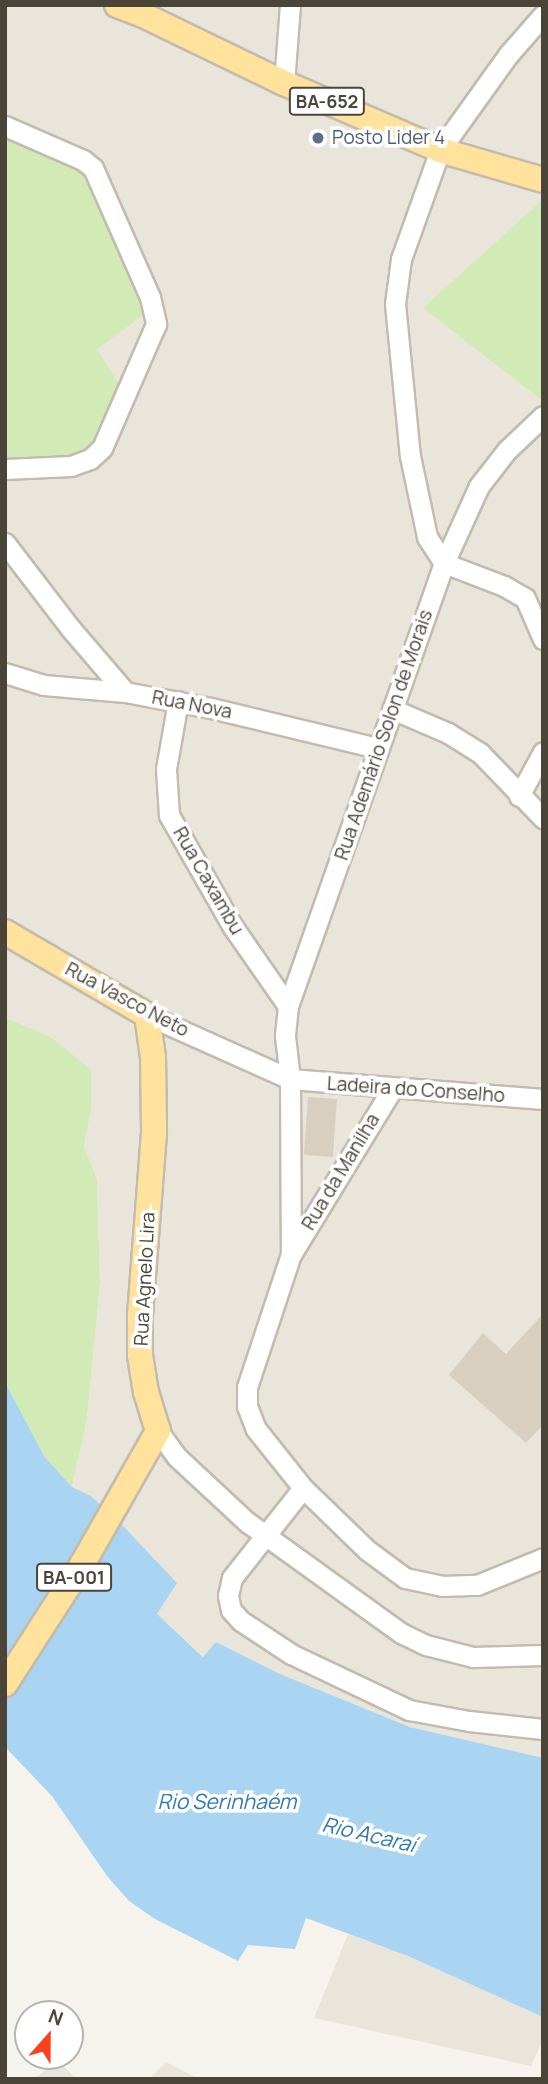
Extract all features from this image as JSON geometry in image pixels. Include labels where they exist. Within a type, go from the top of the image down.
[{"type":"main road","name":"BA-652","points":[[117,5],[284,83],[440,150],[542,178]]},
{"type":"main road","name":"Rua Vasco Neto","points":[[5,932],[147,1015]]},
{"type":"main road","name":"Rua Agnelo Lira","points":[[147,1015],[153,1057],[154,1133],[140,1314],[140,1355],[146,1392],[158,1431]]},
{"type":"main road","name":"BA-001","points":[[5,1684],[83,1563],[158,1431]]},
{"type":"street","points":[[284,83],[290,5]]},
{"type":"street","points":[[543,15],[508,55],[440,150],[401,259],[395,304],[416,497],[427,537],[444,563],[503,586],[525,598],[543,639]]},
{"type":"street","points":[[5,127],[83,160],[93,168],[150,296],[156,324],[102,448],[90,459],[71,466],[5,468]]},
{"type":"street","name":"Rua Ademário Solon de Morais","points":[[290,1079],[285,1036],[288,1006],[444,563],[479,486],[507,450],[543,415]]},
{"type":"street","points":[[5,544],[71,629],[125,692]]},
{"type":"street","name":"Rua Nova","points":[[5,673],[44,685],[125,692],[178,701],[377,748]]},
{"type":"street","name":"Rua Caxambu","points":[[178,701],[166,769],[170,815],[233,926],[288,1006]]},
{"type":"street","points":[[392,709],[448,733],[480,753],[543,818]]},
{"type":"street","points":[[519,796],[543,752]]},
{"type":"street","name":"Rua Vasco Neto","points":[[147,1015],[290,1079]]},
{"type":"street","name":"Ladeira do Conselho","points":[[290,1079],[543,1099]]},
{"type":"street","name":"Rua da Manilha","points":[[290,1079],[291,1254]]},
{"type":"street","name":"Rua da Manilha","points":[[392,1089],[291,1254],[253,1361],[247,1387],[247,1406],[256,1429],[303,1488],[387,1566],[422,1584],[477,1585],[543,1558]]},
{"type":"street","name":"Rua Agnelo Lira","points":[[158,1431],[177,1457],[247,1522],[401,1633],[426,1645],[473,1657],[543,1655]]},
{"type":"street","points":[[303,1488],[232,1578],[228,1596],[231,1610],[241,1620],[291,1654],[409,1710],[468,1721],[543,1729]]},
{"type":"shaded area","points":[[5,5],[543,5],[543,1758],[410,1727],[280,1674],[216,1642],[204,1657],[157,1614],[91,1497],[72,1487],[87,1419],[100,1283],[97,1179],[84,1146],[91,1110],[52,1038],[5,1017]]},
{"type":"shaded area","points":[[348,1934],[408,1956],[543,2017],[543,2039],[531,2066],[314,2018]]},
{"type":"shaded area","points":[[166,2062],[199,2079],[149,2079]]},
{"type":"shaded area","points":[[45,2070],[67,2070],[76,2079],[34,2079]]},
{"type":"green space","points":[[5,133],[91,173],[146,313],[97,349],[119,384],[96,445],[67,460],[5,464]]},
{"type":"green space","points":[[543,202],[543,401],[423,308]]},
{"type":"green space","points":[[5,1017],[52,1038],[91,1070],[91,1110],[84,1146],[97,1179],[100,1283],[87,1419],[72,1487],[44,1456],[5,1382]]},
{"type":"water","name":"Rio Serinhaém","points":[[5,1382],[44,1456],[72,1487],[91,1496],[123,1526],[177,1583],[157,1614],[203,1657],[216,1642],[280,1674],[410,1727],[543,1758],[543,2017],[408,1956],[306,1918],[295,1949],[248,1945],[238,1961],[155,1919],[129,1901],[107,1876],[52,1796],[5,1747]]},
{"type":"building","points":[[308,1097],[337,1099],[333,1157],[304,1155]]},
{"type":"building","points":[[543,1314],[543,1425],[526,1443],[449,1375],[483,1333],[506,1354]]},
{"type":"place","name":"Posto Lider 4","points":[[318,138]]},
{"type":"water label","name":"Rio Acaraí","points":[[369,1834]]}]
